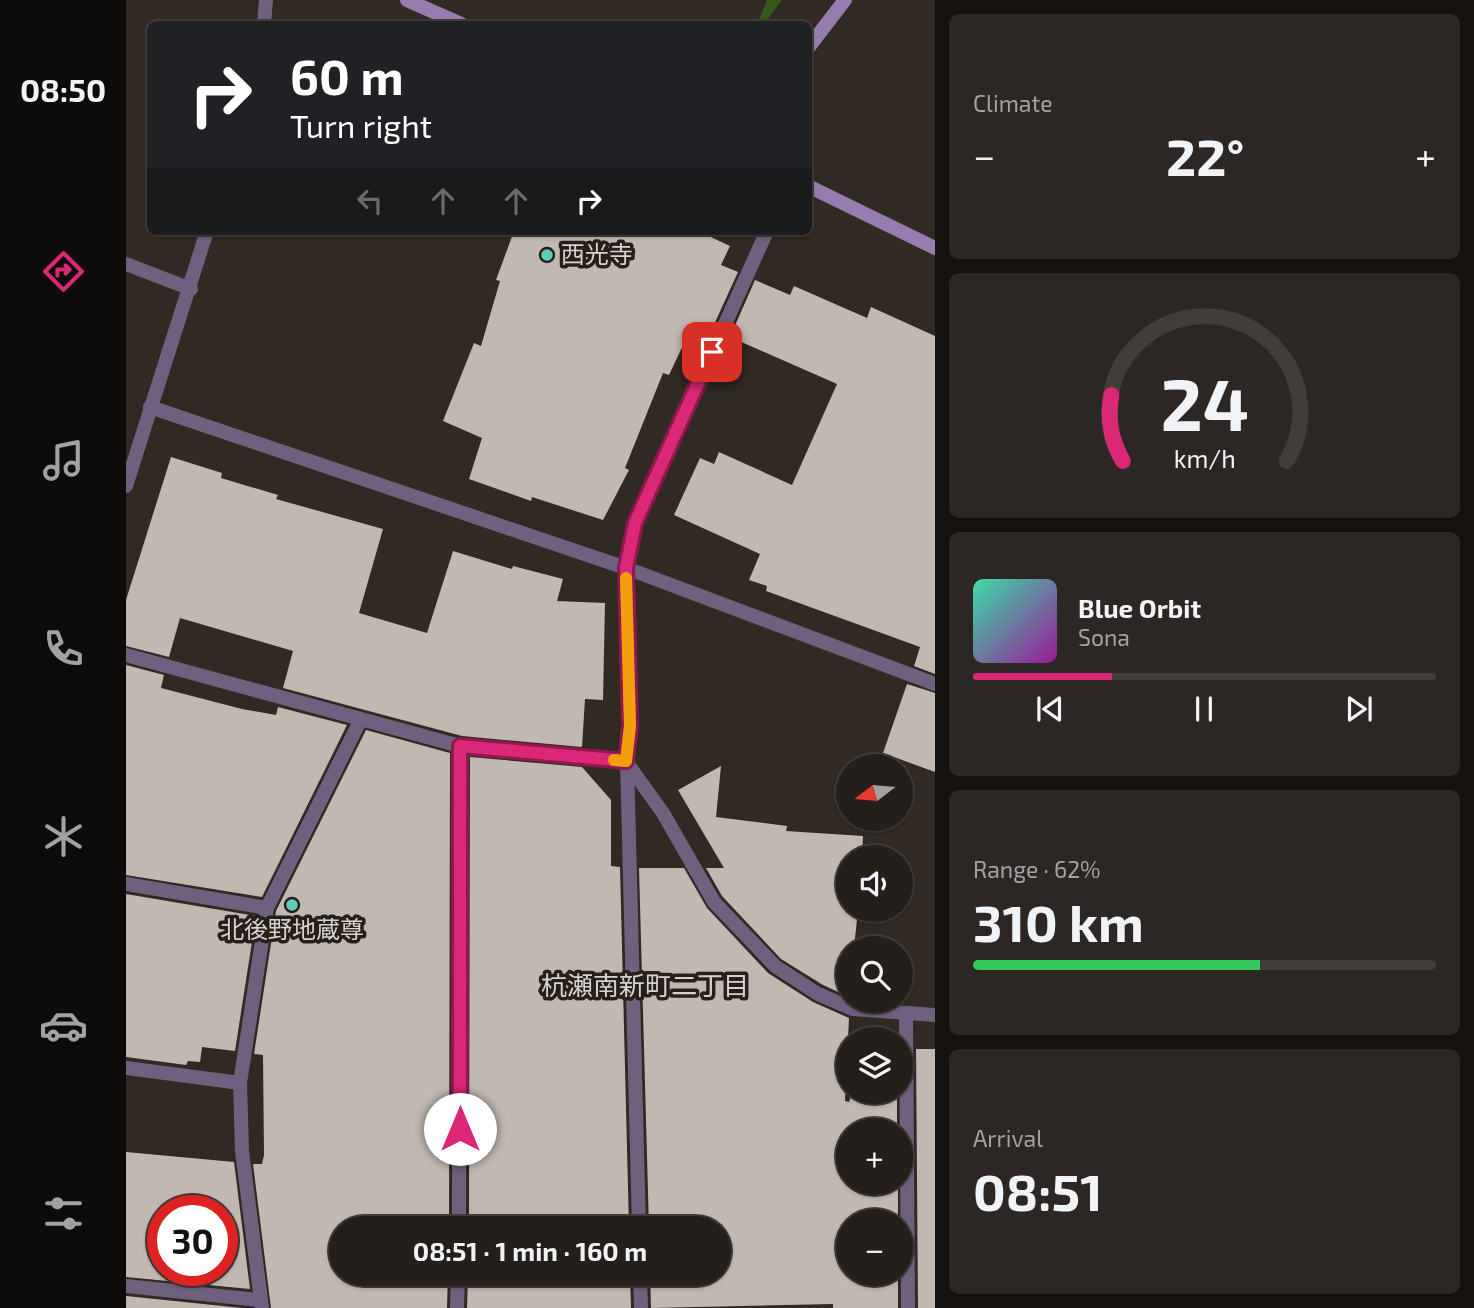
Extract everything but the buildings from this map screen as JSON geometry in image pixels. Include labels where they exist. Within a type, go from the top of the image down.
[{"type":"street","points":[[264,21],[266,0]]},
{"type":"street","points":[[407,0],[454,21]]},
{"type":"street","points":[[812,43],[845,0]]},
{"type":"street","points":[[812,188],[935,248]]},
{"type":"street","points":[[126,486],[191,289],[206,235]]},
{"type":"street","points":[[639,1216],[626,761],[630,726],[626,568],[635,523],[764,235]]},
{"type":"street","points":[[126,264],[191,289]]},
{"type":"street","points":[[150,407],[626,568],[935,684]]},
{"type":"street","points":[[126,655],[360,721],[460,746],[626,761],[663,813],[714,902],[775,965],[818,994],[836,1002]]},
{"type":"street","points":[[126,1286],[260,1304],[242,1151],[240,1083],[267,908],[360,721]]},
{"type":"street","points":[[459,1216],[460,746]]},
{"type":"street","points":[[126,884],[267,908]]},
{"type":"street","points":[[908,1308],[906,1013],[935,1015]]},
{"type":"street","points":[[126,1068],[240,1083]]},
{"type":"street","points":[[457,1308],[458,1286]]},
{"type":"street","points":[[640,1286],[641,1308]]},
{"type":"green space","points":[[767,0],[782,0],[766,21],[758,21]]},
{"type":"slow traffic","points":[[614,760],[626,761],[630,726],[626,578]]},
{"type":"place","name":"西光寺","points":[[547,255]]},
{"type":"place","name":"北後野地蔵尊","points":[[292,905]]},
{"type":"district","name":"杭瀬南新町二丁目","points":[[645,986]]},
{"type":"route","points":[[460,1129],[460,746],[626,761],[630,726],[626,568],[635,523],[712,352]]}]
